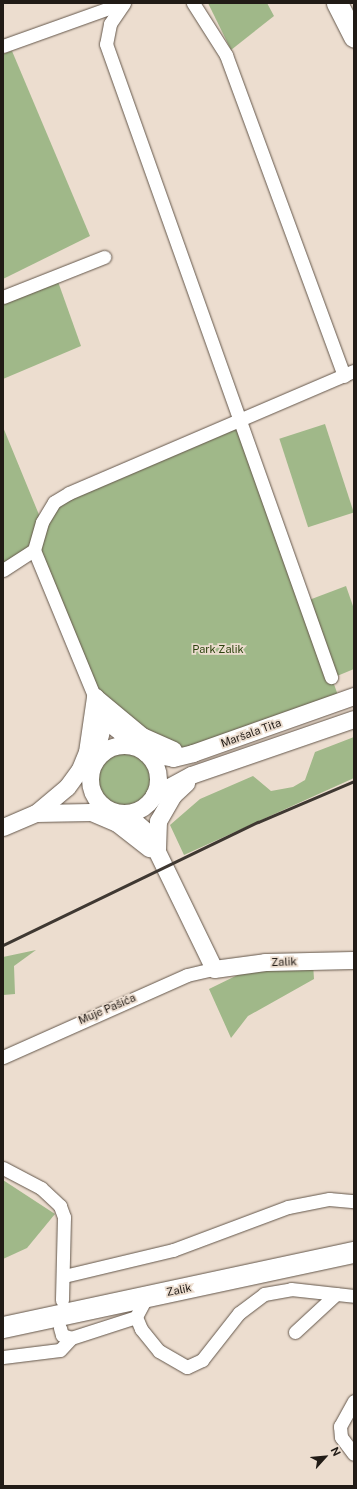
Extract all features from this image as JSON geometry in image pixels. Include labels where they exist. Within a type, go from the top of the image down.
[{"type":"main road","points":[[337,3],[354,38]]},
{"type":"main road","name":"Zalik","points":[[3,1327],[354,1252]]},
{"type":"street","points":[[3,46],[124,3]]},
{"type":"street","points":[[124,3],[110,24],[106,44],[331,677]]},
{"type":"street","points":[[148,833],[157,772],[141,750],[105,722],[34,550],[42,522],[54,502],[349,373],[226,55],[193,3]]},
{"type":"street","points":[[3,297],[104,257]]},
{"type":"street","points":[[3,570],[34,550]]},
{"type":"street","name":"Maršala Tita","points":[[141,750],[173,758],[192,753],[354,696]]},
{"type":"street","points":[[95,697],[152,742],[167,750],[192,753]]},
{"type":"street","points":[[36,813],[67,787],[80,769],[87,752],[95,697]]},
{"type":"street","name":"Maršala Tita","points":[[153,797],[196,773],[354,719]]},
{"type":"street","points":[[105,722],[93,764],[91,790],[105,808]]},
{"type":"street","points":[[56,805],[79,786],[93,764],[114,746],[141,750]]},
{"type":"street","points":[[157,855],[158,821],[166,805],[196,773]]},
{"type":"street","points":[[125,813],[144,807],[153,797]]},
{"type":"street","points":[[3,827],[56,805],[75,803],[125,813],[148,833],[157,855],[214,969]]},
{"type":"street","points":[[36,813],[91,812],[117,823],[157,855]]},
{"type":"street","name":"Zalik","points":[[214,969],[265,962],[354,960]]},
{"type":"street","name":"Muje Pašića","points":[[3,1057],[187,975],[214,969]]},
{"type":"street","points":[[3,1168],[41,1188],[60,1206],[64,1276],[62,1300]]},
{"type":"street","points":[[64,1276],[173,1250],[288,1207],[329,1198],[354,1202]]},
{"type":"street","points":[[136,1317],[141,1329],[159,1351],[187,1368],[202,1360],[239,1313],[264,1294],[291,1289],[354,1296]]},
{"type":"street","points":[[295,1332],[336,1294]]},
{"type":"street","points":[[60,1328],[62,1335],[71,1338],[136,1317],[147,1296]]},
{"type":"street","points":[[3,1357],[50,1353],[67,1345],[71,1338]]},
{"type":"street","points":[[354,1401],[340,1426],[348,1436],[354,1454]]},
{"type":"green space","points":[[208,3],[267,3],[274,16],[231,50]]},
{"type":"green space","points":[[12,51],[90,236],[3,279],[3,54]]},
{"type":"green space","points":[[56,276],[81,346],[3,379],[3,297]]},
{"type":"green space","name":"Park Zalik","points":[[240,420],[340,701],[193,753],[167,750],[95,697],[34,551],[3,570],[3,427],[42,522],[54,502]]},
{"type":"green space","points":[[325,424],[354,512],[308,527],[279,439]]},
{"type":"green space","points":[[346,586],[354,609],[354,669],[337,676],[309,600]]},
{"type":"green space","points":[[354,737],[354,778],[184,855],[170,825],[200,799],[253,776],[271,791],[293,787],[305,780],[315,752]]},
{"type":"green space","points":[[118,747],[130,747],[147,756],[154,767],[156,779],[154,791],[147,802],[130,811],[118,811],[106,806],[97,797],[92,785],[92,773],[97,761],[106,752]]},
{"type":"green space","points":[[36,950],[14,966],[15,994],[3,995],[3,957]]},
{"type":"green space","points":[[313,964],[314,979],[248,1016],[231,1038],[209,989],[252,968]]},
{"type":"green space","points":[[3,1180],[55,1214],[27,1248],[3,1259]]},
{"type":"railway","points":[[3,945],[258,822],[354,781]]}]
